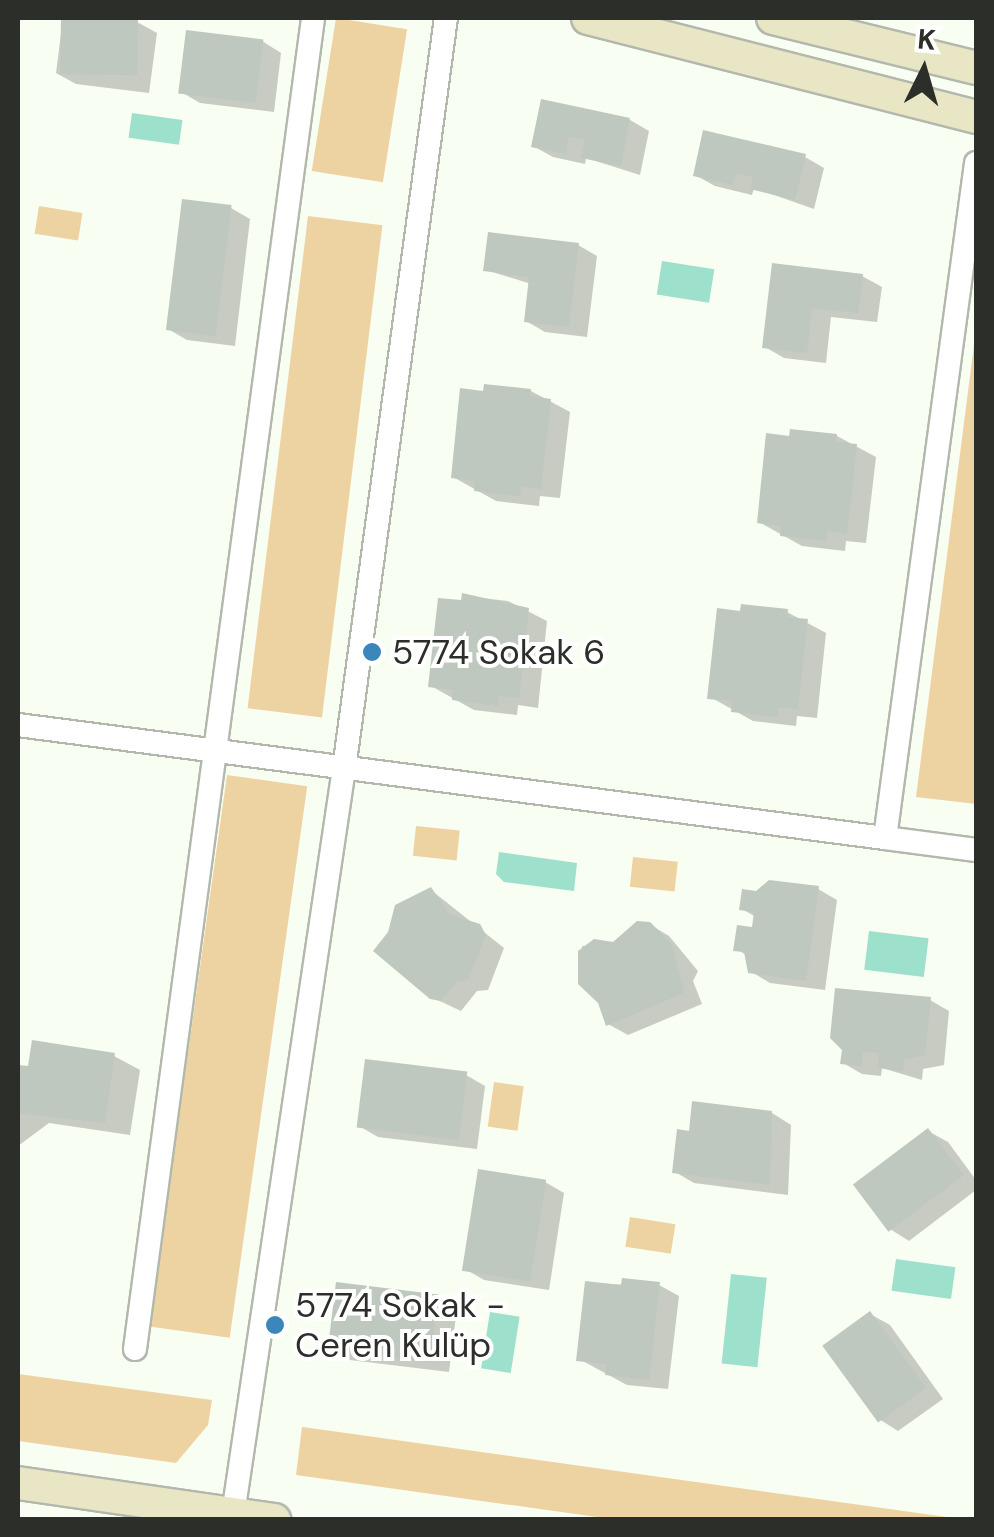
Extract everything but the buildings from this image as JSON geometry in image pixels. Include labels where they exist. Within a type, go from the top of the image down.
[{"type":"street","points":[[135,1349],[313,18]]},
{"type":"street","points":[[233,1514],[344,768],[446,18]]},
{"type":"street","points":[[588,18],[976,117]]},
{"type":"street","points":[[773,18],[976,68]]},
{"type":"street","points":[[885,838],[976,164]]},
{"type":"street","points":[[18,725],[976,850]]},
{"type":"street","points":[[18,1484],[274,1520]]},
{"type":"shaded area","points":[[336,18],[407,29],[383,182],[312,171]]},
{"type":"shaded area","points":[[132,113],[183,120],[179,145],[129,138]]},
{"type":"shaded area","points":[[39,206],[82,213],[78,241],[35,234]]},
{"type":"shaded area","points":[[308,216],[382,225],[322,717],[248,708]]},
{"type":"shaded area","points":[[662,261],[714,269],[709,303],[657,295]]},
{"type":"shaded area","points":[[976,329],[976,804],[916,797]]},
{"type":"shaded area","points":[[227,775],[307,786],[230,1338],[149,1327]]},
{"type":"shaded area","points":[[416,826],[460,831],[457,860],[413,856]]},
{"type":"shaded area","points":[[499,852],[577,863],[574,891],[504,882],[496,874]]},
{"type":"shaded area","points":[[633,857],[678,862],[675,892],[630,887]]},
{"type":"shaded area","points":[[869,931],[929,938],[924,977],[864,970]]},
{"type":"shaded area","points":[[494,1082],[524,1086],[517,1131],[488,1127]]},
{"type":"shaded area","points":[[630,1217],[675,1224],[671,1254],[625,1247]]},
{"type":"shaded area","points":[[896,1259],[955,1267],[951,1299],[892,1291]]},
{"type":"shaded area","points":[[731,1274],[767,1278],[757,1367],[722,1364]]},
{"type":"shaded area","points":[[490,1312],[520,1317],[511,1373],[481,1368]]},
{"type":"shaded area","points":[[18,1374],[212,1400],[208,1425],[176,1463],[18,1441]]},
{"type":"shaded area","points":[[302,1427],[961,1519],[611,1519],[296,1475]]},
{"type":"place","name":"5774 Sokak 6","points":[[372,652]]},
{"type":"place","name":"5774 Sokak - Ceren Kulüp","points":[[275,1325]]}]
